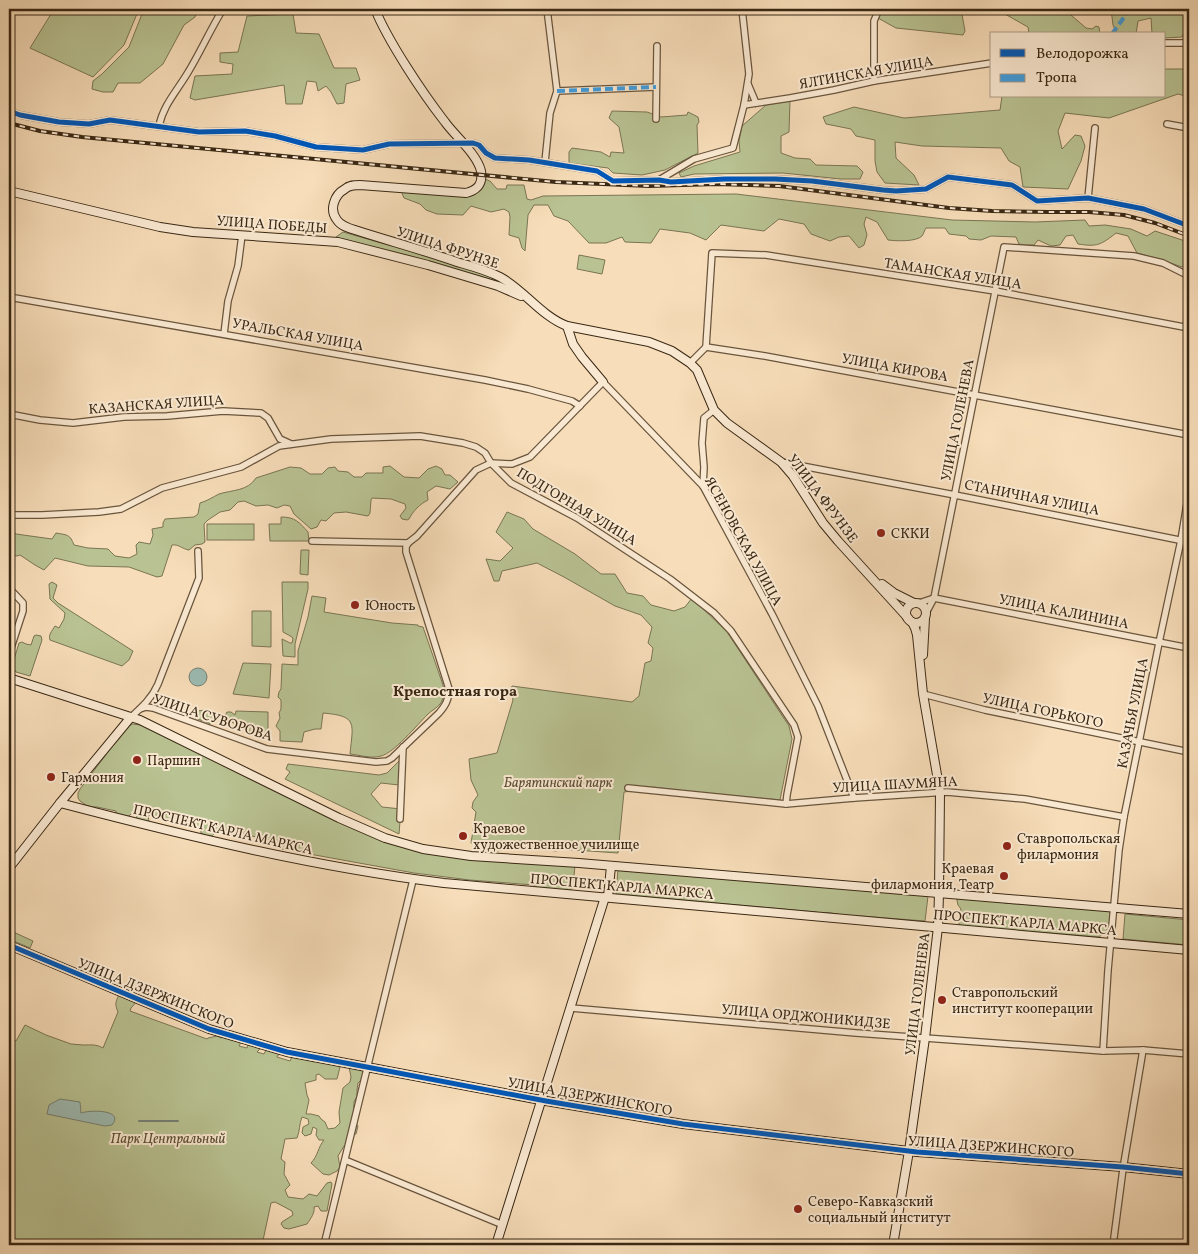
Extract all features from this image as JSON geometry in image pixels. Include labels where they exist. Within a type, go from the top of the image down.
[{"type":"main road","points":[[375,9],[389,38],[420,88],[462,143]]},
{"type":"main road","name":"УЛИЦА ФРУНЗЕ","points":[[462,143],[476,160],[481,173],[481,180],[474,191],[466,193],[360,185],[351,186],[339,193],[334,201],[334,216],[345,227],[435,254],[500,277],[560,323],[649,342],[672,351],[690,363],[697,370],[714,410],[732,426],[781,462],[793,476],[823,523],[910,621]]},
{"type":"main road","name":"УЛИЦА ПОБЕДЫ","points":[[9,191],[160,227],[193,232],[338,242],[428,265],[498,286],[530,300]]},
{"type":"main road","name":"ЯСЕНОВСКАЯ УЛИЦА","points":[[568,326],[573,344],[603,382]]},
{"type":"main road","name":"УЛИЦА ФРУНЗЕ","points":[[865,570],[884,586],[916,603]]},
{"type":"main road","points":[[916,603],[923,605],[926,609],[926,615],[922,621],[918,622],[910,621],[906,614],[910,606],[916,603]]},
{"type":"main road","name":"УЛИЦА ГОЛЕНЕВА","points":[[922,685],[926,615]]},
{"type":"main road","name":"УЛИЦА ГОЛЕНЕВА","points":[[893,1245],[925,1038],[938,927],[943,792],[923,694],[917,635],[910,621]]},
{"type":"main road","name":"ПРОСПЕКТ КАРЛА МАРКСА","points":[[9,678],[132,716],[339,818],[368,831],[423,849],[471,856],[1189,914]]},
{"type":"main road","points":[[9,868],[132,716]]},
{"type":"main road","name":"ПРОСПЕКТ КАРЛА МАРКСА","points":[[60,803],[268,853],[413,880],[1189,950]]},
{"type":"main road","points":[[496,1245],[606,897],[612,866]]},
{"type":"main road","name":"УЛИЦА ДЗЕРЖИНСКОГО","points":[[9,946],[209,1029],[286,1052],[542,1100],[683,1124],[909,1151],[1123,1167],[1189,1174]]},
{"type":"street","points":[[159,126],[165,108],[187,74],[223,9]]},
{"type":"street","points":[[545,162],[550,113],[557,91],[547,9]]},
{"type":"street","points":[[660,180],[694,159],[733,148],[744,105],[749,74],[742,9]]},
{"type":"street","points":[[874,81],[874,21],[879,9]]},
{"type":"street","points":[[1166,43],[1189,43]]},
{"type":"street","points":[[656,119],[657,46]]},
{"type":"street","name":"ЯЛТИНСКАЯ УЛИЦА","points":[[744,105],[799,97],[874,81],[990,63]]},
{"type":"street","points":[[748,84],[756,102]]},
{"type":"street","points":[[557,91],[656,87]]},
{"type":"street","points":[[9,112],[59,122],[89,124],[110,120],[200,132],[245,132],[275,136],[316,146],[363,150],[389,144],[473,143],[479,145],[486,153],[495,158],[545,162],[597,171],[613,181],[660,180],[671,182],[774,179],[812,181],[896,191],[926,189],[948,177],[1012,185],[1037,201],[1088,198],[1144,209],[1189,226]]},
{"type":"street","points":[[1168,124],[1189,128]]},
{"type":"street","points":[[1088,198],[1095,128]]},
{"type":"street","points":[[224,334],[228,301],[236,276],[242,235]]},
{"type":"street","name":"УЛИЦА ГОЛЕНЕВА","points":[[926,615],[934,598],[1004,247],[1134,256],[1163,263],[1189,276]]},
{"type":"street","name":"ТАМАНСКАЯ УЛИЦА","points":[[706,346],[712,253],[766,256],[995,291],[1189,328]]},
{"type":"street","name":"УРАЛЬСКАЯ УЛИЦА","points":[[9,297],[485,380],[572,401],[580,406]]},
{"type":"street","points":[[690,363],[706,346]]},
{"type":"street","name":"УЛИЦА КИРОВА","points":[[706,346],[976,394],[1189,435]]},
{"type":"street","points":[[312,541],[408,543],[417,536],[476,470],[491,463],[512,464],[530,457],[603,382]]},
{"type":"street","name":"ЯСЕНОВСКАЯ УЛИЦА","points":[[603,382],[703,486],[772,614],[818,706],[854,798]]},
{"type":"street","points":[[703,486],[702,443],[704,418],[714,410]]},
{"type":"street","name":"КАЗАНСКАЯ УЛИЦА","points":[[9,414],[40,420],[73,423],[124,417],[167,416],[223,411],[261,412],[268,418],[280,439],[291,444]]},
{"type":"street","name":"ПОДГОРНАЯ УЛИЦА","points":[[9,515],[99,512],[121,509],[162,488],[242,467],[279,446],[291,444],[331,439],[420,436],[464,442],[485,453],[491,463],[511,483],[577,518],[670,579],[714,613],[731,631],[794,725],[798,737],[786,804]]},
{"type":"street","name":"СТАНИЧНАЯ УЛИЦА","points":[[781,462],[955,494],[1189,542]]},
{"type":"street","name":"КАЗАЧЬЯ УЛИЦА","points":[[1103,1051],[1119,850],[1124,817],[1181,540],[1189,491]]},
{"type":"street","name":"УЛИЦА СУВОРОВА","points":[[140,709],[146,707],[153,708],[268,750],[387,762],[439,713],[445,706],[449,696],[449,690],[406,552],[408,543]]},
{"type":"street","points":[[132,716],[155,692],[199,578],[198,551]]},
{"type":"street","points":[[9,588],[23,603],[23,611],[9,654]]},
{"type":"street","points":[[916,603],[934,598]]},
{"type":"street","name":"УЛИЦА КАЛИНИНА","points":[[934,598],[1189,648]]},
{"type":"street","name":"УЛИЦА ГОРЬКОГО","points":[[923,694],[985,710],[1189,752]]},
{"type":"street","points":[[400,819],[403,748]]},
{"type":"street","name":"УЛИЦА ШАУМЯНА","points":[[628,788],[786,804],[943,792],[1025,799],[1124,817]]},
{"type":"street","points":[[324,1245],[413,880]]},
{"type":"street","name":"УЛИЦА ОРДЖОНИКИДЗЕ","points":[[570,1008],[925,1038],[1103,1051],[1143,1050],[1189,1054]]},
{"type":"street","points":[[1113,1245],[1123,1167],[1143,1050]]},
{"type":"street","points":[[345,1160],[503,1225]]},
{"type":"green space","points":[[41,9],[139,9],[124,45],[93,77],[30,48],[51,14]]},
{"type":"green space","points":[[144,9],[198,9],[195,17],[184,25],[163,64],[140,83],[118,83],[113,92],[92,89],[93,81],[129,47]]},
{"type":"green space","points":[[865,9],[961,9],[965,31],[963,35],[896,28],[867,12]]},
{"type":"green space","points":[[996,9],[1072,9],[1071,15],[1086,28],[1092,29],[1096,26],[1099,27],[1100,32],[1029,32],[1028,27]]},
{"type":"green space","points":[[1111,9],[1189,9],[1189,20],[1182,37],[1166,38],[1166,32],[1152,32],[1151,18],[1138,21],[1136,32],[1116,32],[1113,25]]},
{"type":"green space","points":[[293,14],[296,33],[319,34],[334,68],[356,68],[360,80],[346,84],[344,103],[337,104],[326,86],[318,91],[316,82],[307,81],[302,104],[286,104],[284,85],[195,100],[190,98],[195,76],[232,74],[233,64],[220,62],[220,53],[238,52],[247,16]]},
{"type":"green space","points":[[1166,69],[1189,69],[1189,97],[1178,94],[1109,118],[1065,113],[1058,131],[1062,149],[1075,135],[1081,136],[1085,146],[1081,161],[1068,189],[1023,187],[1020,167],[1009,161],[1001,148],[922,146],[895,142],[896,158],[914,175],[919,185],[885,183],[877,172],[875,140],[856,136],[851,129],[826,124],[823,117],[854,107],[904,118],[1000,110],[1002,98],[1166,98]]},
{"type":"green space","points":[[790,101],[789,132],[781,136],[781,153],[795,158],[810,159],[816,165],[857,166],[863,172],[860,179],[783,173],[694,174],[681,177],[679,173],[694,166],[740,152],[739,141],[742,126],[766,105]]},
{"type":"green space","points":[[612,111],[647,112],[661,117],[687,115],[688,112],[698,117],[698,153],[665,170],[642,175],[613,173],[608,168],[569,163],[569,152],[572,148],[601,152],[610,157],[611,152],[624,153],[619,127],[609,118]]},
{"type":"green space","points":[[485,179],[490,181],[497,189],[506,189],[507,185],[524,185],[527,199],[531,200],[543,196],[736,194],[952,220],[1035,222],[1085,220],[1089,226],[1105,225],[1131,229],[1147,236],[1155,231],[1182,240],[1189,243],[1189,262],[1182,267],[1137,253],[1128,236],[1116,233],[1102,243],[1094,245],[1078,244],[1073,235],[1066,236],[1060,245],[1051,246],[1038,240],[1034,245],[1019,244],[1016,237],[991,236],[981,240],[969,239],[966,236],[949,234],[945,228],[926,228],[922,236],[911,240],[888,240],[877,222],[866,217],[864,224],[867,235],[864,245],[859,248],[849,236],[839,237],[830,241],[811,234],[804,224],[779,219],[764,231],[721,225],[706,240],[690,233],[660,229],[651,243],[625,242],[622,237],[606,243],[589,243],[568,221],[554,216],[548,205],[534,205],[528,215],[525,251],[519,238],[509,235],[510,217],[509,212],[504,209],[491,212],[471,206],[463,215],[437,214],[426,210],[420,204],[404,198],[401,191],[466,195]]},
{"type":"green space","points":[[343,232],[434,258],[486,275],[501,282],[500,284],[429,262],[336,237]]},
{"type":"green space","points":[[579,255],[605,260],[602,274],[577,269]]},
{"type":"green space","points":[[390,466],[404,477],[419,478],[428,469],[436,466],[442,469],[445,475],[450,475],[458,482],[450,489],[436,486],[427,492],[428,500],[417,508],[407,520],[402,519],[400,516],[406,508],[405,504],[391,499],[372,498],[368,516],[346,512],[334,513],[326,521],[321,520],[317,527],[311,529],[294,514],[290,506],[284,505],[277,508],[268,505],[256,506],[244,501],[238,502],[230,510],[220,512],[204,524],[205,542],[202,544],[195,545],[189,550],[172,545],[162,576],[157,577],[129,567],[88,566],[55,558],[44,570],[20,555],[9,555],[9,527],[16,534],[52,539],[56,533],[65,535],[71,539],[74,545],[108,549],[115,556],[129,558],[137,554],[136,545],[139,542],[150,544],[153,535],[152,529],[163,527],[165,519],[194,517],[198,514],[200,503],[219,494],[244,488],[256,478],[290,467],[301,468],[310,474],[322,474],[328,468],[335,467],[338,471],[348,472],[354,477],[362,477],[366,473],[383,473],[383,467]]},
{"type":"green space","name":"Барятинский парк","points":[[507,512],[524,519],[533,529],[575,554],[601,574],[615,574],[627,593],[643,596],[651,605],[674,611],[685,607],[692,598],[727,632],[789,726],[792,739],[780,800],[652,787],[624,792],[618,853],[561,849],[556,851],[518,846],[517,848],[508,847],[498,851],[491,848],[489,844],[471,843],[476,812],[472,808],[473,802],[478,795],[471,780],[469,759],[497,753],[513,700],[512,686],[632,702],[639,696],[645,663],[651,661],[653,648],[648,643],[652,627],[641,615],[615,606],[537,563],[502,571],[499,581],[494,581],[486,559],[500,561],[513,548],[496,532]]},
{"type":"green space","points":[[281,517],[293,519],[299,523],[308,532],[309,541],[270,541],[269,524],[281,524]]},
{"type":"green space","points":[[207,524],[254,524],[254,540],[207,540]]},
{"type":"green space","points":[[301,550],[309,550],[308,575],[300,574]]},
{"type":"green space","points":[[52,582],[57,585],[53,598],[133,651],[129,660],[122,666],[50,640],[51,633],[55,626],[59,628],[65,613],[50,599],[49,584]]},
{"type":"green space","points":[[282,582],[308,582],[295,644],[295,657],[283,656],[282,639],[292,643],[293,639],[283,632]]},
{"type":"green space","points":[[312,596],[326,598],[324,612],[423,627],[443,685],[443,698],[439,705],[386,754],[373,757],[350,754],[351,723],[348,719],[334,714],[323,713],[321,729],[304,732],[302,742],[280,741],[280,731],[276,726],[280,718],[279,713],[281,709],[281,700],[278,697],[281,689],[282,664],[298,665],[298,651]]},
{"type":"green space","points":[[252,611],[271,611],[271,647],[252,646]]},
{"type":"green space","points":[[36,635],[41,636],[42,640],[30,676],[16,672],[12,666],[19,643],[31,645]]},
{"type":"green space","points":[[243,663],[271,664],[269,698],[233,694]]},
{"type":"green space","points":[[206,710],[215,715],[211,724],[195,718],[197,711]]},
{"type":"green space","points":[[236,711],[268,712],[268,741],[226,719],[227,712],[235,715]]},
{"type":"green space","points":[[132,724],[161,732],[412,849],[575,865],[573,888],[555,891],[549,888],[539,889],[534,885],[414,873],[282,849],[269,840],[226,830],[218,834],[215,833],[212,836],[206,836],[201,833],[201,828],[149,815],[148,824],[136,819],[137,815],[131,814],[122,818],[116,814],[116,811],[86,805],[78,798],[80,789],[111,746]]},
{"type":"green space","points":[[401,759],[399,785],[381,783],[371,794],[382,807],[401,809],[399,834],[285,779],[290,772],[286,769],[288,764],[379,775],[387,773]]},
{"type":"green space","points":[[618,869],[928,896],[925,921],[861,916],[851,917],[825,912],[819,913],[616,894]]},
{"type":"green space","points":[[956,896],[1000,896],[1004,903],[1095,908],[1112,911],[1114,920],[1099,937],[960,926],[958,921],[961,909]]},
{"type":"green space","points":[[1125,914],[1189,920],[1189,945],[1123,939]]},
{"type":"green space","points":[[9,930],[33,941],[30,948],[9,939]]},
{"type":"green space","name":"Парк Центральный","points":[[119,995],[139,999],[130,1011],[207,1039],[217,1036],[221,1038],[225,1035],[241,1042],[239,1046],[247,1048],[248,1044],[261,1048],[257,1052],[264,1054],[266,1050],[282,1053],[277,1057],[290,1061],[292,1057],[298,1056],[313,1062],[318,1060],[338,1063],[340,1067],[337,1079],[325,1079],[319,1074],[316,1075],[316,1080],[305,1083],[309,1100],[306,1114],[319,1116],[325,1122],[328,1129],[335,1128],[340,1123],[339,1112],[343,1088],[350,1082],[351,1077],[349,1067],[357,1062],[365,1063],[367,1074],[358,1083],[357,1096],[354,1102],[353,1120],[358,1126],[356,1134],[353,1135],[350,1144],[344,1146],[338,1156],[340,1167],[337,1171],[329,1175],[323,1174],[311,1163],[324,1140],[319,1140],[316,1135],[317,1129],[313,1127],[311,1134],[305,1136],[302,1133],[303,1127],[309,1124],[308,1119],[302,1117],[297,1138],[285,1139],[281,1159],[285,1162],[284,1174],[290,1185],[285,1190],[288,1197],[303,1199],[309,1194],[317,1196],[327,1183],[331,1182],[327,1211],[321,1211],[318,1206],[314,1207],[307,1224],[289,1229],[284,1228],[281,1224],[293,1215],[292,1211],[275,1202],[271,1203],[262,1245],[9,1245],[9,1038],[16,1041],[25,1025],[71,1044],[93,1045],[103,1048],[118,1012],[116,1004]]},
{"type":"water","points":[[194,668],[202,668],[207,673],[205,684],[194,686],[189,681],[189,673]]},
{"type":"water","points":[[60,1099],[80,1102],[81,1113],[91,1111],[110,1113],[114,1116],[115,1120],[112,1125],[105,1126],[47,1114],[49,1105]]},
{"type":"waterway","points":[[139,1121],[178,1121]]},
{"type":"railway","points":[[9,123],[40,131],[82,137],[556,182],[649,186],[717,184],[779,186],[949,208],[992,211],[1089,212],[1124,215],[1155,223],[1189,236]]},
{"type":"marked path","points":[[1113,32],[1130,9]]},
{"type":"marked path","points":[[557,91],[656,87]]},
{"type":"cycle path","points":[[9,111],[20,115],[59,122],[89,124],[110,120],[199,132],[245,131],[275,136],[316,147],[363,150],[389,144],[473,143],[479,145],[486,153],[495,158],[529,160],[597,171],[613,181],[659,180],[671,182],[775,179],[812,181],[896,191],[926,189],[948,177],[1012,185],[1037,201],[1088,198],[1144,209],[1189,226]]},
{"type":"cycle path","points":[[9,945],[209,1029],[287,1052],[546,1101],[683,1124],[917,1152],[1123,1167],[1189,1174]]},
{"type":"place","name":"СККИ","points":[[881,533]]},
{"type":"place","name":"Юность","points":[[355,605]]},
{"type":"place","name":"Паршин","points":[[137,760]]},
{"type":"place","name":"Гармония","points":[[51,777]]},
{"type":"place","name":"Краевое художественное училище","points":[[463,836]]},
{"type":"place","name":"Ставропольская филармония","points":[[1007,846]]},
{"type":"place","name":"Краевая филармония, Театр","points":[[1004,876]]},
{"type":"place","name":"Ставропольский институт кооперации","points":[[942,1000]]},
{"type":"place","name":"Северо-Кавказский социальный институт","points":[[798,1209]]},
{"type":"district","name":"Крепостная гора","points":[[455,691]]}]
